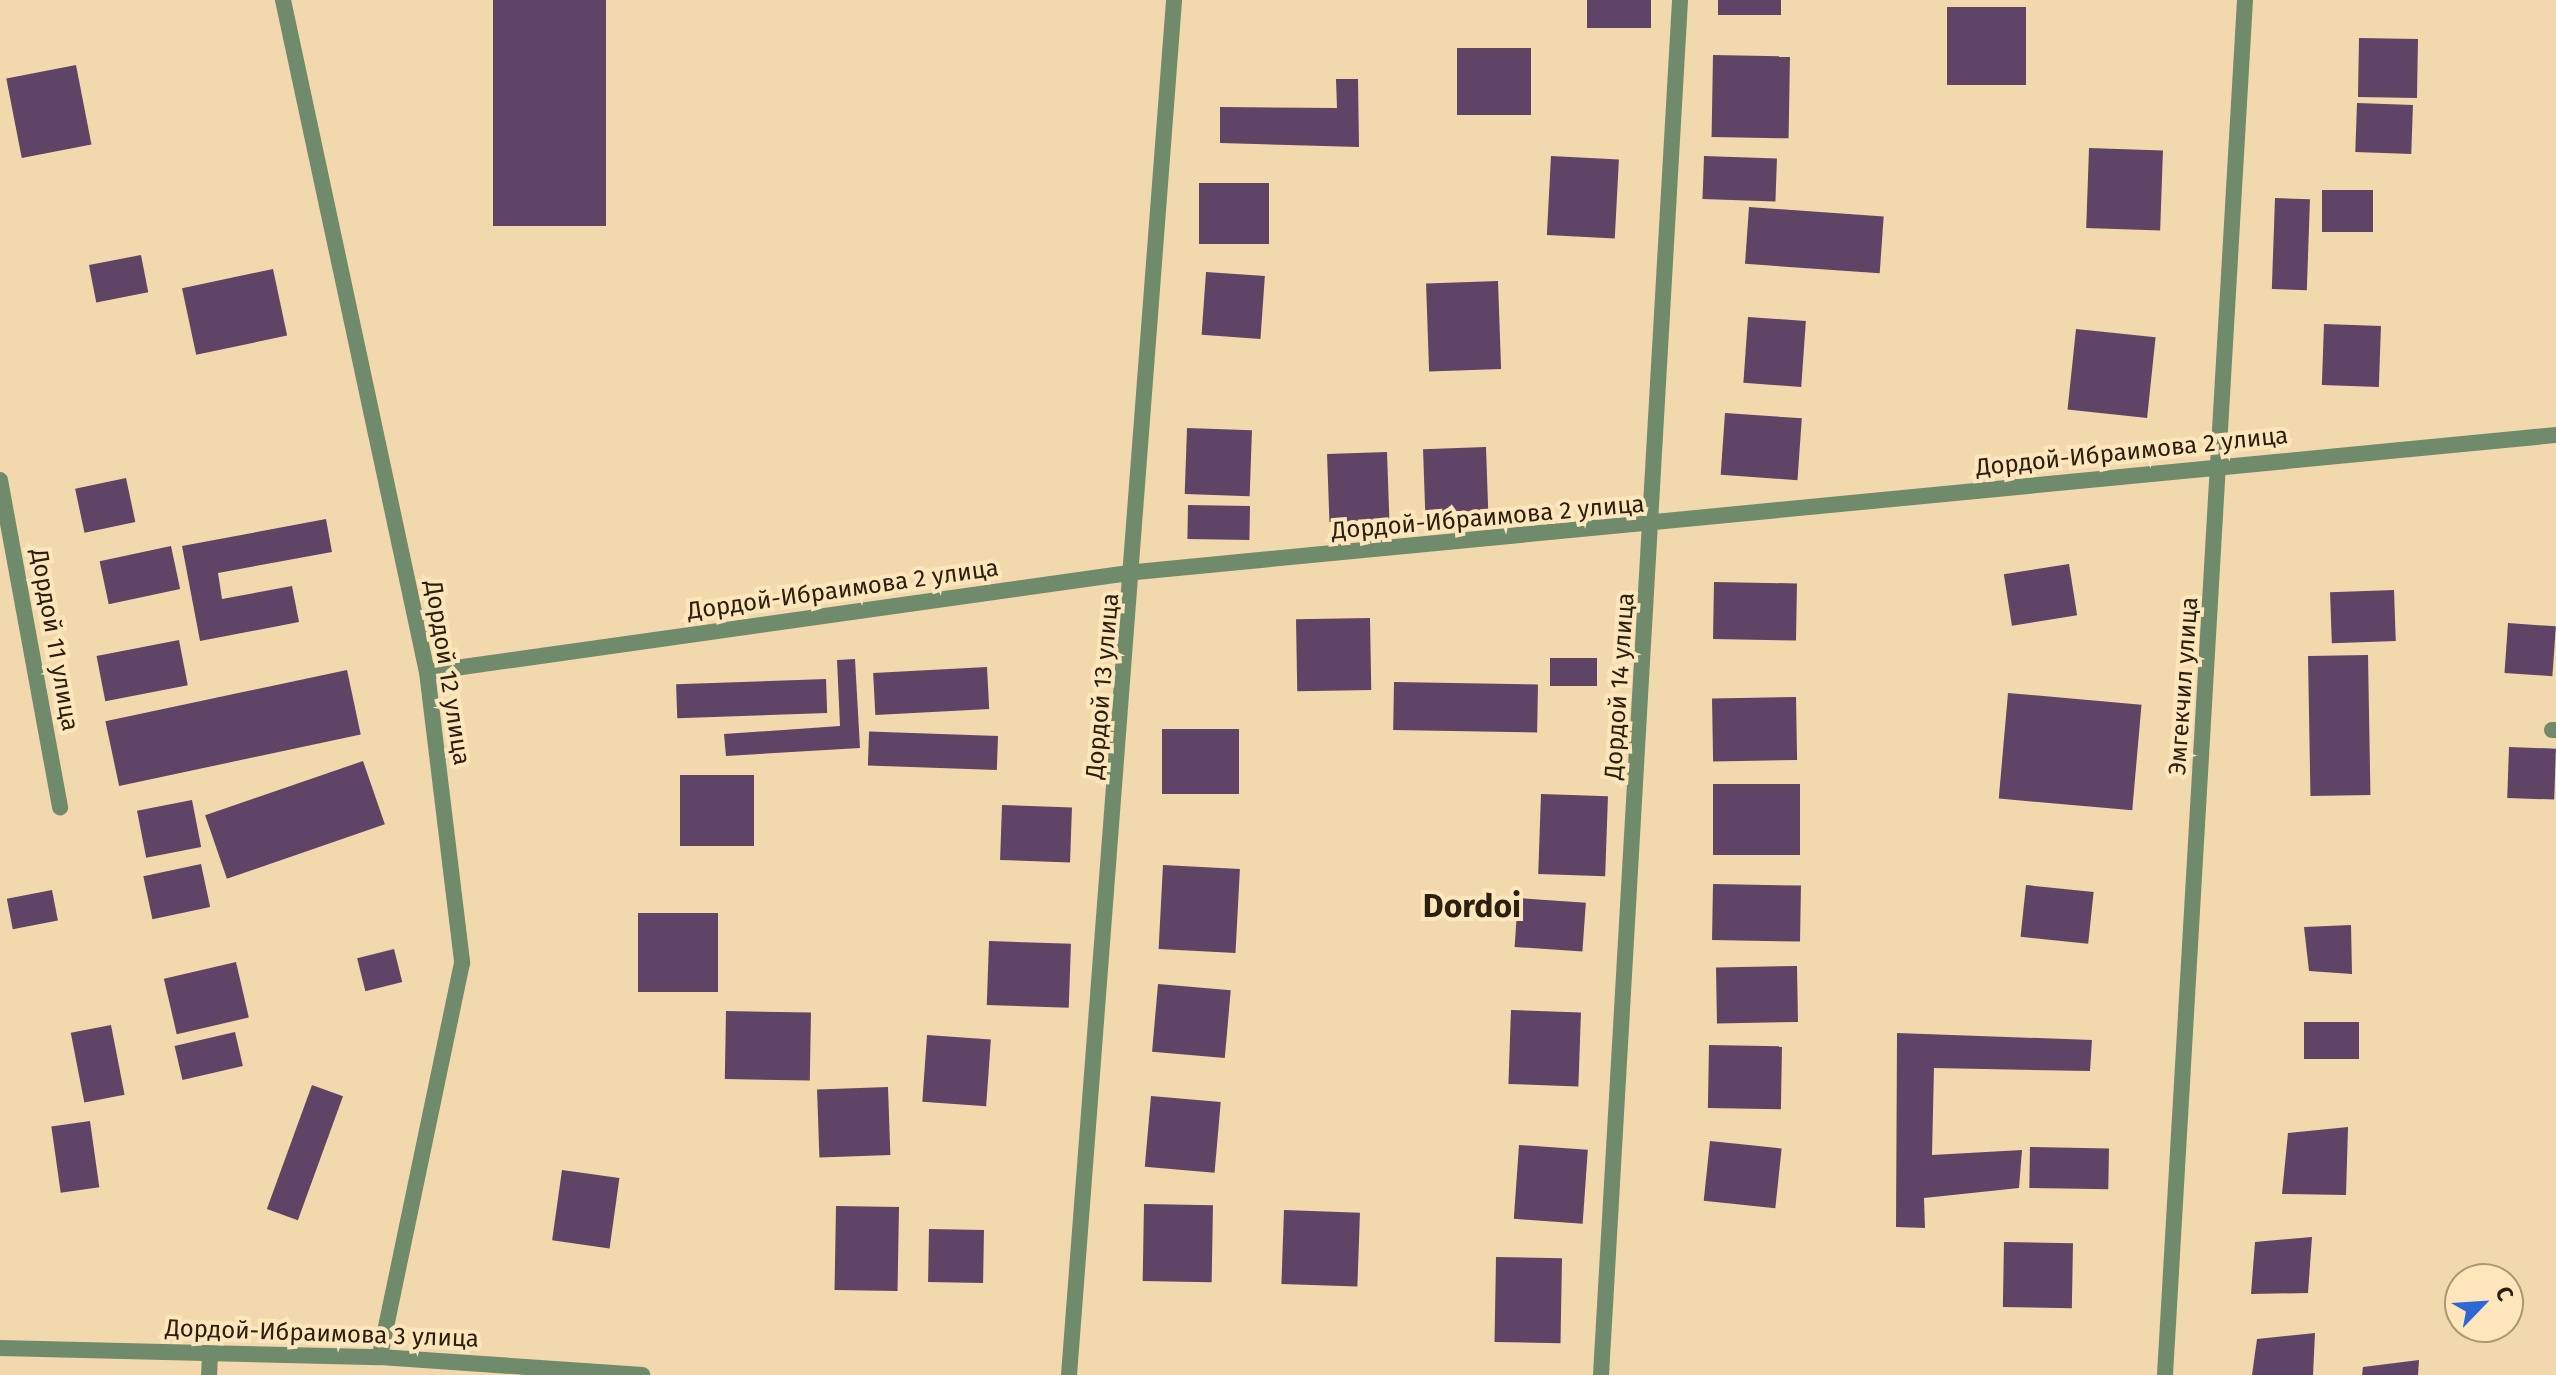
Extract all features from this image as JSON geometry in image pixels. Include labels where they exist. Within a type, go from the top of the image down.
[{"type":"street","name":"Дордой 12 улица","points":[[283,0],[427,672],[462,963],[380,1357]]},
{"type":"street","name":"Дордой 13 улица","points":[[1069,1375],[1136,572],[1174,0]]},
{"type":"street","name":"Дордой 14 улица","points":[[1601,1375],[1654,528],[1680,0]]},
{"type":"street","name":"Эмгекчил улица","points":[[2165,1375],[2221,466],[2245,0]]},
{"type":"street","name":"Дордой-Ибраимова 2 улица","points":[[427,672],[1136,572],[1654,528],[2221,466],[2556,435]]},
{"type":"street","name":"Дордой 11 улица","points":[[0,480],[60,808]]},
{"type":"street","name":"Дордой-Ибраимова 3 улица","points":[[0,1348],[380,1357],[642,1375]]},
{"type":"street","points":[[209,1375],[210,1354]]},
{"type":"building","points":[[493,0],[606,0],[606,226],[493,226]]},
{"type":"building","points":[[1587,0],[1651,0],[1651,28],[1587,28]]},
{"type":"building","points":[[1718,0],[1781,0],[1781,15],[1718,15]]},
{"type":"building","points":[[1947,7],[2026,7],[2026,85],[1947,85]]},
{"type":"building","points":[[2359,38],[2418,39],[2417,98],[2358,97]]},
{"type":"building","points":[[1457,48],[1531,48],[1531,115],[1457,115]]},
{"type":"building","points":[[1713,55],[1790,56],[1789,138],[1712,137]]},
{"type":"building","points":[[76,65],[91,145],[22,158],[6,79]]},
{"type":"building","points":[[1336,79],[1358,79],[1359,147],[1220,143],[1220,107],[1337,108]]},
{"type":"building","points":[[2357,103],[2413,105],[2411,154],[2355,152]]},
{"type":"building","points":[[2089,148],[2163,151],[2160,231],[2086,228]]},
{"type":"building","points":[[1551,156],[1619,160],[1615,238],[1547,235]]},
{"type":"building","points":[[1704,156],[1777,159],[1775,202],[1702,199]]},
{"type":"building","points":[[1199,183],[1269,183],[1269,244],[1199,244]]},
{"type":"building","points":[[2322,190],[2373,190],[2373,232],[2322,232]]},
{"type":"building","points":[[2275,198],[2310,199],[2307,290],[2272,289]]},
{"type":"building","points":[[1749,207],[1884,216],[1880,273],[1745,264]]},
{"type":"building","points":[[141,255],[148,292],[96,302],[89,265]]},
{"type":"building","points":[[273,269],[287,336],[196,355],[182,288]]},
{"type":"building","points":[[1206,272],[1265,276],[1260,339],[1202,335]]},
{"type":"building","points":[[1498,281],[1501,369],[1429,371],[1426,284]]},
{"type":"building","points":[[1748,317],[1806,321],[1801,387],[1743,383]]},
{"type":"building","points":[[2324,324],[2381,326],[2379,387],[2322,385]]},
{"type":"building","points":[[2076,329],[2156,337],[2147,418],[2068,410]]},
{"type":"building","points":[[1725,413],[1802,418],[1797,480],[1721,475]]},
{"type":"building","points":[[1187,428],[1252,430],[1250,496],[1185,494]]},
{"type":"building","points":[[1486,447],[1489,520],[1426,522],[1423,449]]},
{"type":"building","points":[[1387,452],[1389,520],[1329,522],[1327,454]]},
{"type":"building","points":[[126,478],[135,522],[84,533],[75,489]]},
{"type":"building","points":[[1188,505],[1250,506],[1249,540],[1187,539]]},
{"type":"building","points":[[326,519],[332,552],[218,573],[222,599],[292,586],[299,622],[200,641],[182,546]]},
{"type":"building","points":[[171,546],[180,589],[109,604],[100,561]]},
{"type":"building","points":[[2069,564],[2077,615],[2012,626],[2004,574]]},
{"type":"building","points":[[1714,582],[1797,583],[1796,640],[1713,639]]},
{"type":"building","points":[[2394,590],[2396,641],[2332,643],[2330,592]]},
{"type":"building","points":[[1370,618],[1371,690],[1297,691],[1296,619]]},
{"type":"building","points":[[2508,623],[2556,626],[2552,676],[2505,673]]},
{"type":"building","points":[[179,640],[188,685],[105,701],[97,656]]},
{"type":"building","points":[[2368,655],[2370,795],[2310,796],[2308,656]]},
{"type":"building","points":[[1550,658],[1597,658],[1597,686],[1550,686]]},
{"type":"building","points":[[855,659],[860,748],[726,756],[724,734],[840,726],[837,660]]},
{"type":"building","points":[[987,667],[989,709],[875,715],[873,673]]},
{"type":"building","points":[[347,670],[361,735],[119,786],[105,721]]},
{"type":"building","points":[[826,679],[827,713],[677,718],[676,684]]},
{"type":"building","points":[[1394,682],[1538,685],[1537,733],[1393,730]]},
{"type":"building","points":[[2008,693],[2141,705],[2132,810],[1999,799]]},
{"type":"building","points":[[1796,697],[1797,760],[1713,761],[1712,698]]},
{"type":"building","points":[[1162,729],[1239,729],[1239,794],[1162,794]]},
{"type":"building","points":[[869,731],[998,736],[997,770],[868,765]]},
{"type":"building","points":[[2509,747],[2556,749],[2554,800],[2507,798]]},
{"type":"building","points":[[363,761],[385,824],[227,879],[205,815]]},
{"type":"building","points":[[680,775],[754,775],[754,846],[680,846]]},
{"type":"building","points":[[1713,784],[1800,784],[1800,855],[1713,855]]},
{"type":"building","points":[[1541,794],[1608,796],[1605,876],[1538,874]]},
{"type":"building","points":[[192,800],[201,847],[146,858],[137,811]]},
{"type":"building","points":[[1002,805],[1072,807],[1070,862],[1000,860]]},
{"type":"building","points":[[201,864],[210,907],[152,919],[143,876]]},
{"type":"building","points":[[1163,865],[1240,869],[1235,953],[1159,949]]},
{"type":"building","points":[[1713,884],[1801,886],[1800,942],[1712,940]]},
{"type":"building","points":[[2026,885],[2094,892],[2088,944],[2021,937]]},
{"type":"building","points":[[52,890],[58,920],[13,929],[7,899]]},
{"type":"building","points":[[1518,898],[1586,903],[1582,952],[1515,947]]},
{"type":"building","points":[[638,913],[718,913],[718,992],[638,992]]},
{"type":"building","points":[[2351,925],[2352,974],[2309,971],[2304,927]]},
{"type":"building","points":[[989,941],[1071,944],[1069,1008],[987,1005]]},
{"type":"building","points":[[394,949],[402,982],[365,991],[357,958]]},
{"type":"building","points":[[236,962],[249,1018],[177,1034],[164,979]]},
{"type":"building","points":[[1797,966],[1798,1022],[1717,1023],[1716,967]]},
{"type":"building","points":[[1158,984],[1231,990],[1225,1058],[1152,1052]]},
{"type":"building","points":[[1511,1010],[1581,1012],[1578,1086],[1508,1084]]},
{"type":"building","points":[[726,1011],[811,1012],[810,1080],[725,1079]]},
{"type":"building","points":[[2304,1022],[2359,1022],[2359,1059],[2304,1059]]},
{"type":"building","points":[[111,1025],[125,1095],[84,1103],[71,1033]]},
{"type":"building","points":[[235,1032],[243,1066],[182,1080],[175,1046]]},
{"type":"building","points":[[1897,1033],[2092,1040],[2090,1071],[1934,1068],[1932,1155],[2022,1150],[2019,1188],[1924,1198],[1925,1228],[1896,1227]]},
{"type":"building","points":[[927,1035],[991,1039],[986,1106],[922,1102]]},
{"type":"building","points":[[1709,1045],[1782,1046],[1781,1109],[1708,1108]]},
{"type":"building","points":[[312,1085],[343,1096],[298,1220],[267,1209]]},
{"type":"building","points":[[888,1087],[890,1155],[819,1157],[817,1089]]},
{"type":"building","points":[[1151,1096],[1221,1102],[1215,1173],[1145,1167]]},
{"type":"building","points":[[90,1121],[99,1187],[61,1193],[51,1126]]},
{"type":"building","points":[[2348,1127],[2346,1195],[2282,1194],[2288,1133]]},
{"type":"building","points":[[1710,1141],[1782,1149],[1775,1208],[1704,1201]]},
{"type":"building","points":[[1519,1145],[1588,1150],[1583,1224],[1514,1219]]},
{"type":"building","points":[[2030,1147],[2109,1148],[2108,1189],[2029,1188]]},
{"type":"building","points":[[562,1170],[619,1178],[610,1248],[552,1240]]},
{"type":"building","points":[[1144,1204],[1213,1205],[1212,1282],[1143,1281]]},
{"type":"building","points":[[836,1206],[899,1207],[898,1291],[835,1290]]},
{"type":"building","points":[[1284,1210],[1360,1213],[1357,1287],[1281,1284]]},
{"type":"building","points":[[929,1229],[984,1230],[983,1283],[928,1282]]},
{"type":"building","points":[[2312,1237],[2308,1293],[2251,1294],[2255,1242]]},
{"type":"building","points":[[2004,1242],[2073,1243],[2072,1308],[2003,1307]]},
{"type":"building","points":[[1496,1257],[1562,1258],[1561,1343],[1495,1342]]},
{"type":"building","points":[[2315,1333],[2313,1375],[2252,1375],[2257,1339]]},
{"type":"building","points":[[2419,1360],[2418,1375],[2362,1375],[2363,1367]]},
{"type":"district","name":"Dordoi","points":[[1472,906]]}]
